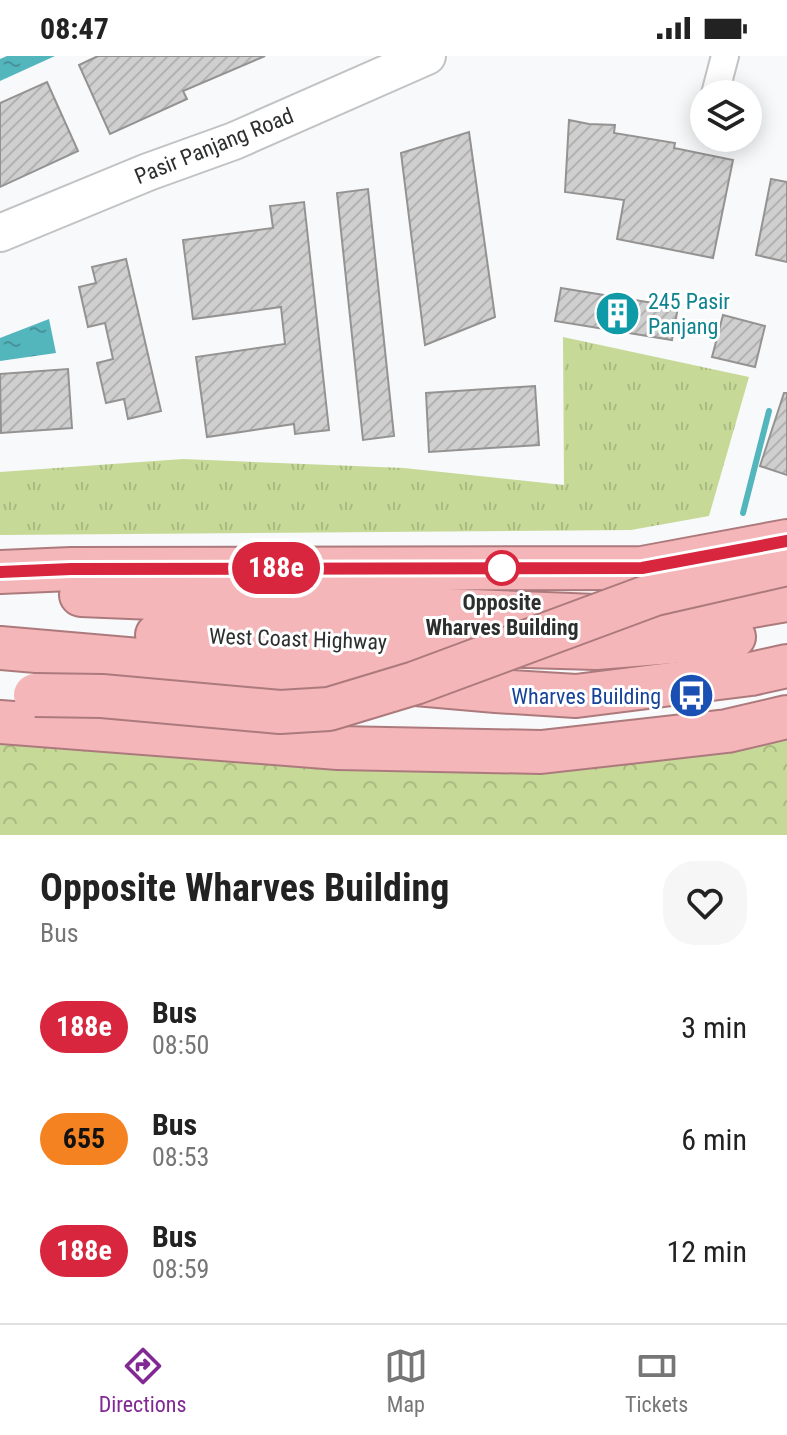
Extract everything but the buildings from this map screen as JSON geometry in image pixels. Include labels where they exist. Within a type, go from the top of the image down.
[{"type":"highway","points":[[0,572],[71,569],[642,568],[787,541]]},
{"type":"highway","points":[[16,708],[102,696],[280,712],[329,709],[415,683],[655,594],[787,564]]},
{"type":"highway","name":"West Coast Highway","points":[[0,590],[476,628],[596,648],[716,640],[787,629]]},
{"type":"highway","name":"West Coast Highway","points":[[0,634],[476,628],[596,616],[717,612],[787,600]]},
{"type":"highway","points":[[0,648],[576,696],[735,676],[787,666]]},
{"type":"highway","points":[[16,708],[338,748],[541,752],[727,731],[787,717]]},
{"type":"main road","name":"Pasir Panjang Road","points":[[0,233],[148,172],[234,141],[427,56]]},
{"type":"street","points":[[719,80],[725,56]]},
{"type":"green space","points":[[563,337],[749,377],[709,516],[631,530],[0,535],[0,472],[183,459],[404,468],[564,485]]},
{"type":"green space","points":[[787,732],[787,835],[0,835],[0,733]]},
{"type":"water","points":[[7,56],[55,56],[0,81],[0,59]]},
{"type":"water","points":[[49,319],[56,353],[0,361],[0,338]]},
{"type":"waterway","points":[[743,513],[769,411]]},
{"type":"bus line","name":"188e","points":[[0,572],[71,569],[642,568],[787,541]]},
{"type":"place","name":"245 Pasir Panjang","points":[[617,314]]},
{"type":"place","name":"Opposite Wharves Building","points":[[502,568]]},
{"type":"place","name":"Wharves Building","points":[[692,696]]}]
